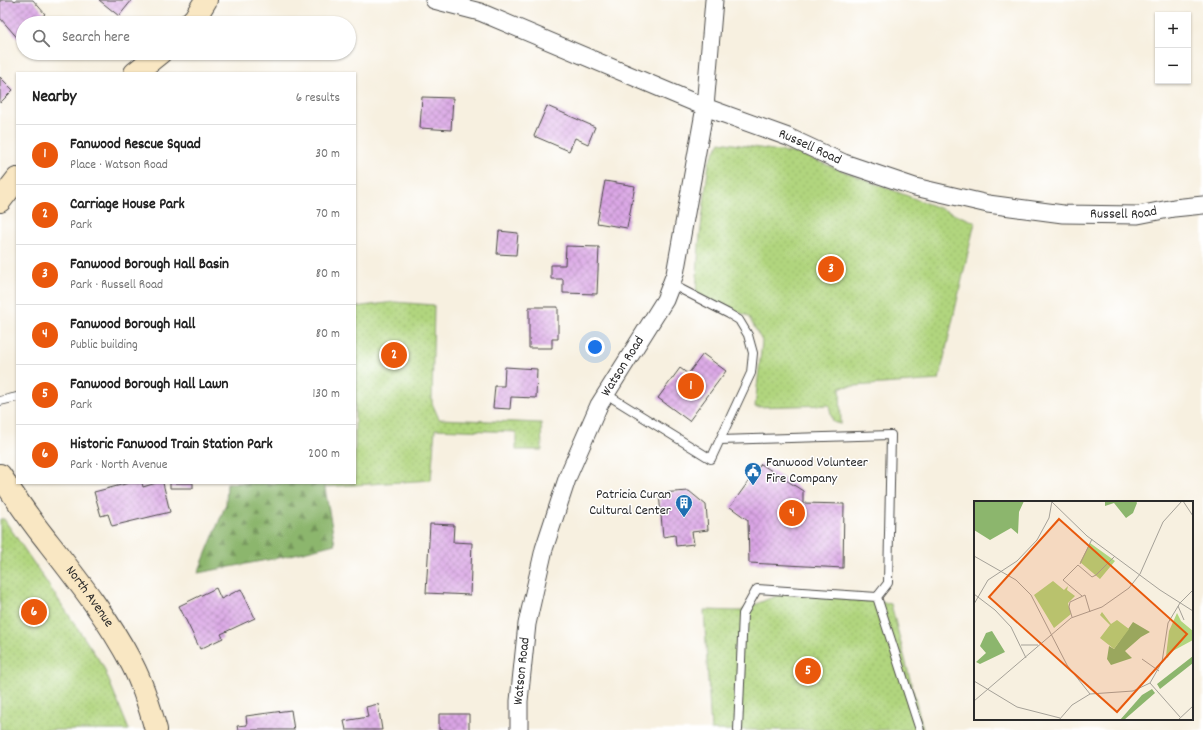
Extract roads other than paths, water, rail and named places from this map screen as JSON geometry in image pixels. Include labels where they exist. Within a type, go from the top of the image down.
[{"type":"street","points":[[196,16],[206,0]]},
{"type":"street","name":"Russell Road","points":[[434,0],[480,12],[705,107],[788,137],[844,163],[915,187],[988,204],[1063,214],[1138,215],[1174,208],[1203,205]]},
{"type":"street","name":"Watson Road","points":[[519,730],[519,701],[527,624],[544,549],[568,476],[599,405],[664,300],[677,267],[705,107],[714,0]]},
{"type":"street","points":[[136,72],[151,60]]},
{"type":"street","points":[[0,201],[16,180]]},
{"type":"street","name":"North Avenue","points":[[0,475],[17,501],[95,603],[117,636],[133,666],[149,706],[156,730]]},
{"type":"lane","points":[[606,394],[711,459],[752,373],[753,353],[748,335],[739,320],[671,284]]},
{"type":"lane","points":[[0,401],[16,397]]},
{"type":"lane","points":[[720,440],[891,435],[888,583],[877,597]]},
{"type":"lane","points":[[738,730],[743,614],[758,589],[877,597]]},
{"type":"lane","points":[[877,597],[920,730]]},
{"type":"place","name":"Fanwood Borough Hall Basin","points":[[831,269]]},
{"type":"place","name":"Carriage House Park","points":[[394,355]]},
{"type":"place","name":"Fanwood Rescue Squad","points":[[691,386]]},
{"type":"place","name":"Fanwood Volunteer Fire Company","points":[[753,486]]},
{"type":"place","name":"Fanwood Borough Hall","points":[[792,513]]},
{"type":"place","name":"Patricia Curan Cultural Center","points":[[684,518]]},
{"type":"place","name":"Historic Fanwood Train Station Park","points":[[34,612]]},
{"type":"place","name":"Fanwood Borough Hall Lawn","points":[[808,671]]}]
